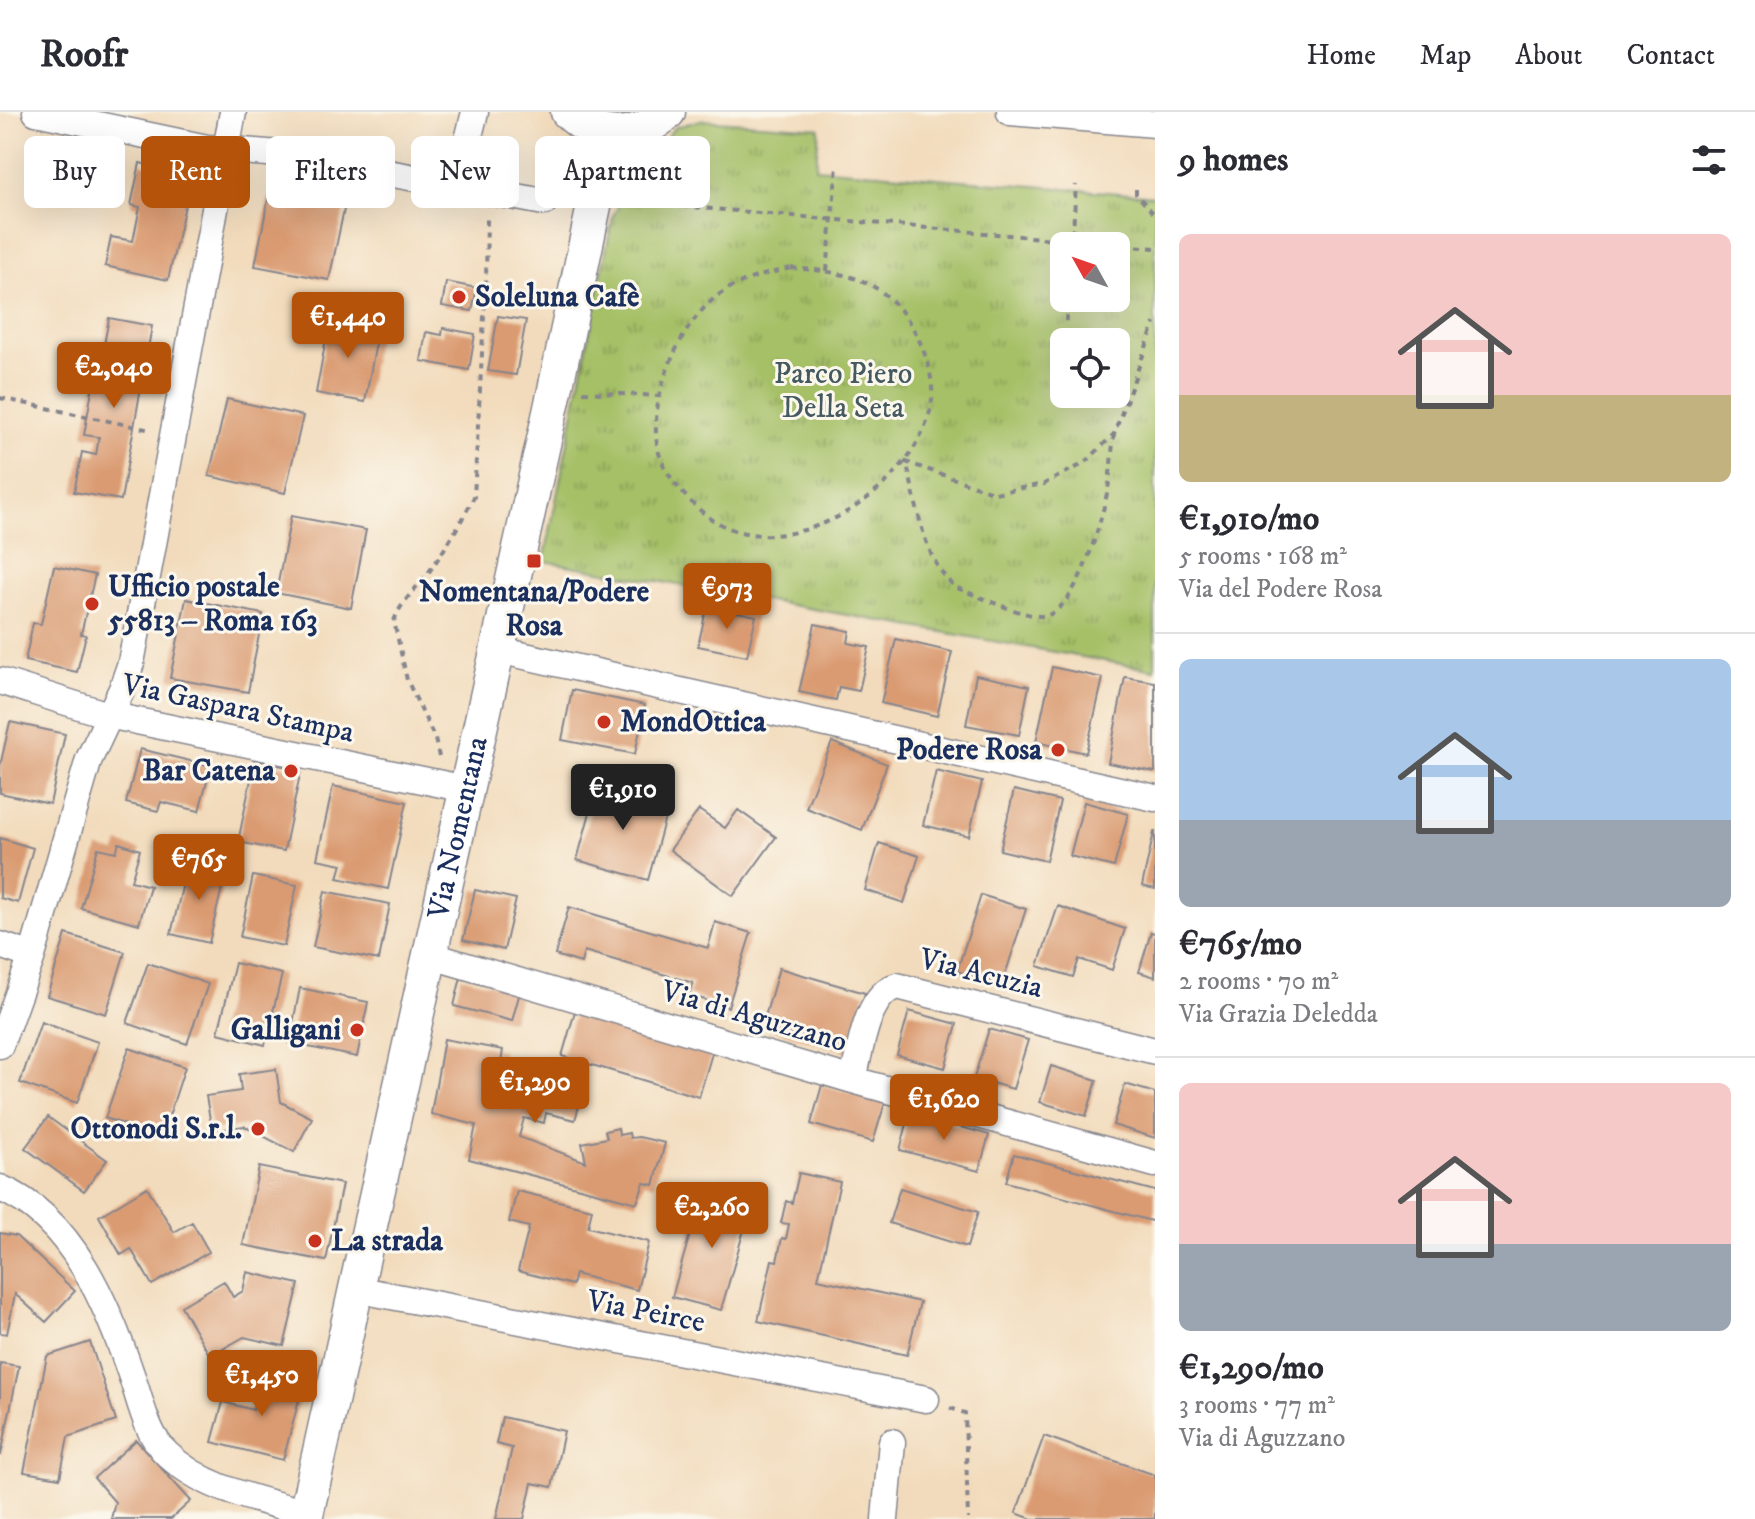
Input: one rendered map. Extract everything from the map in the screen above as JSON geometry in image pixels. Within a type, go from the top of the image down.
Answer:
[{"type":"main road","points":[[568,112],[591,129],[609,135],[640,131],[655,124],[668,112]]},
{"type":"main road","name":"Via Nomentana","points":[[305,1516],[429,955],[451,786],[498,650],[609,135]]},
{"type":"street","points":[[36,112],[150,136]]},
{"type":"street","points":[[228,136],[233,112]]},
{"type":"street","points":[[469,136],[475,112]]},
{"type":"street","points":[[1010,112],[1155,124]]},
{"type":"street","points":[[250,151],[291,155],[411,176]]},
{"type":"street","points":[[0,1045],[32,956],[89,759],[131,663],[214,208]]},
{"type":"street","points":[[498,650],[1155,798]]},
{"type":"street","name":"Via Gaspara Stampa","points":[[0,681],[108,715],[451,786]]},
{"type":"street","points":[[0,945],[32,956]]},
{"type":"street","name":"Via di Aguzzano","points":[[429,955],[853,1080],[1155,1164]]},
{"type":"street","name":"Via Acuzia","points":[[853,1080],[874,1004],[886,990],[897,986],[1155,1051]]},
{"type":"street","points":[[0,1188],[47,1221],[91,1278],[123,1350],[148,1426],[164,1452],[215,1486],[305,1516]]},
{"type":"street","name":"Via Peirce","points":[[355,1289],[926,1399]]},
{"type":"street","points":[[885,1519],[892,1442]]},
{"type":"path","points":[[827,271],[837,165]]},
{"type":"path","points":[[1073,232],[1076,185]]},
{"type":"path","points":[[1136,189],[1136,194],[1155,215]]},
{"type":"path","points":[[451,786],[439,750],[407,680],[394,621],[397,612],[461,524],[474,497],[486,281],[487,208]]},
{"type":"path","points":[[702,208],[1050,241]]},
{"type":"path","points":[[1130,246],[1155,248]]},
{"type":"path","points":[[791,268],[827,271],[875,286],[902,309],[920,342],[931,378],[931,408],[920,442],[879,491],[837,517],[806,530],[775,535],[725,526],[691,502],[666,470],[658,450],[657,425],[669,363],[684,334],[710,302],[748,278],[791,268]]},
{"type":"path","points":[[1066,321],[1067,312]]},
{"type":"path","points":[[906,462],[922,527],[946,580],[957,588],[1001,605],[1048,616],[1065,602],[1072,591],[1098,528],[1109,483],[1114,434],[1155,323]]},
{"type":"path","points":[[555,390],[661,396]]},
{"type":"path","points":[[0,398],[173,434]]},
{"type":"path","points":[[906,462],[995,493],[1044,484],[1085,463],[1114,434]]},
{"type":"path","points":[[926,1399],[965,1413],[968,1519]]},
{"type":"green space","name":"Parco Piero Della Seta","points":[[702,120],[819,128],[816,168],[1155,196],[1155,670],[544,561],[613,216],[617,208],[710,208],[710,136],[668,136],[675,127]]},
{"type":"building","points":[[140,163],[141,208],[184,208],[168,280],[105,266],[111,237],[133,241],[140,207],[131,205]]},
{"type":"building","points":[[266,208],[344,208],[329,280],[255,266]]},
{"type":"building","name":"Soleluna Cafè","points":[[446,282],[477,288],[472,311],[442,306]]},
{"type":"building","points":[[498,316],[526,320],[516,375],[488,371]]},
{"type":"building","points":[[330,317],[379,326],[365,402],[316,393]]},
{"type":"building","points":[[109,318],[152,326],[121,500],[74,492],[82,452],[96,455],[99,437],[84,435],[95,373],[111,376],[114,363],[101,361]]},
{"type":"building","points":[[443,328],[475,334],[469,370],[421,361],[426,332],[442,335]]},
{"type":"building","points":[[227,399],[303,416],[285,493],[209,476]]},
{"type":"building","points":[[291,516],[366,530],[351,608],[276,593]]},
{"type":"building","points":[[54,566],[95,575],[81,634],[86,635],[77,672],[25,661],[33,623],[41,624]]},
{"type":"building","points":[[186,599],[263,614],[248,692],[170,678]]},
{"type":"building","points":[[707,606],[756,616],[747,656],[698,646]]},
{"type":"building","points":[[815,624],[850,631],[848,643],[869,647],[859,691],[839,687],[836,700],[799,692]]},
{"type":"building","points":[[896,639],[952,652],[937,716],[881,703]]},
{"type":"building","points":[[1052,667],[1103,678],[1086,753],[1036,742]]},
{"type":"building","points":[[976,675],[1029,686],[1019,735],[966,725]]},
{"type":"building","points":[[1125,677],[1155,682],[1155,772],[1108,763]]},
{"type":"building","name":"MondOttica","points":[[572,690],[645,705],[635,754],[562,740]]},
{"type":"building","points":[[10,722],[65,734],[50,804],[0,793],[0,766]]},
{"type":"building","points":[[832,742],[887,764],[862,830],[806,808]]},
{"type":"building","points":[[140,749],[211,766],[199,811],[161,802],[158,811],[126,803]]},
{"type":"building","points":[[255,760],[301,770],[284,851],[238,842]]},
{"type":"building","points":[[936,771],[982,782],[969,836],[923,825]]},
{"type":"building","points":[[598,783],[669,803],[648,880],[577,860]]},
{"type":"building","points":[[333,786],[407,802],[388,889],[338,878],[342,864],[317,859]]},
{"type":"building","points":[[1014,790],[1060,801],[1046,861],[1000,850]]},
{"type":"building","points":[[1084,802],[1128,814],[1114,867],[1070,856]]},
{"type":"building","points":[[699,810],[725,828],[738,810],[776,837],[733,896],[670,850]]},
{"type":"building","points":[[1155,832],[1155,889],[1142,886]]},
{"type":"building","points":[[0,838],[33,848],[18,903],[0,898]]},
{"type":"building","points":[[119,843],[140,850],[131,881],[150,886],[139,924],[81,908],[98,848],[116,852]]},
{"type":"building","points":[[879,843],[919,856],[904,903],[865,890]]},
{"type":"building","points":[[188,862],[226,870],[209,943],[171,934]]},
{"type":"building","points":[[253,876],[297,885],[284,946],[240,937]]},
{"type":"building","points":[[475,890],[516,899],[504,950],[463,940]]},
{"type":"building","points":[[325,891],[390,904],[379,960],[313,947]]},
{"type":"building","points":[[981,895],[1026,909],[1002,985],[957,971]]},
{"type":"building","points":[[1058,906],[1125,929],[1112,970],[1079,959],[1073,977],[1038,966]]},
{"type":"building","points":[[569,907],[708,948],[715,922],[751,933],[728,1007],[689,995],[693,983],[584,951],[581,963],[555,955]]},
{"type":"building","points":[[1151,932],[1155,933],[1155,977],[1139,972]]},
{"type":"building","points":[[66,934],[125,952],[106,1014],[47,996]]},
{"type":"building","points":[[148,963],[208,984],[187,1044],[127,1023]]},
{"type":"building","points":[[235,963],[282,974],[265,1045],[218,1033]]},
{"type":"building","points":[[779,968],[865,993],[848,1052],[762,1027]]},
{"type":"building","points":[[461,977],[520,992],[512,1021],[454,1006]]},
{"type":"building","points":[[300,988],[368,1002],[357,1057],[289,1043]]},
{"type":"building","points":[[576,1008],[713,1050],[699,1097],[562,1056]]},
{"type":"building","points":[[909,1011],[957,1024],[945,1068],[897,1055]]},
{"type":"building","points":[[41,1022],[98,1042],[77,1103],[20,1083]]},
{"type":"building","points":[[989,1029],[1028,1040],[1013,1089],[974,1078]]},
{"type":"building","points":[[444,1039],[503,1050],[501,1063],[511,1067],[509,1073],[583,1092],[575,1120],[546,1113],[544,1123],[524,1118],[519,1137],[586,1162],[582,1143],[607,1138],[605,1131],[618,1128],[619,1135],[629,1133],[630,1138],[665,1143],[654,1185],[644,1183],[637,1203],[469,1159],[476,1125],[431,1114]]},
{"type":"building","points":[[129,1048],[185,1067],[162,1137],[105,1118]]},
{"type":"building","points":[[1051,1066],[1097,1080],[1086,1116],[1040,1102]]},
{"type":"building","points":[[276,1069],[281,1102],[312,1118],[294,1152],[244,1126],[212,1131],[206,1096],[241,1091],[239,1074]]},
{"type":"building","points":[[1125,1084],[1155,1093],[1155,1138],[1113,1125]]},
{"type":"building","points":[[822,1085],[885,1103],[873,1142],[811,1124]]},
{"type":"building","points":[[910,1113],[989,1135],[979,1171],[900,1150]]},
{"type":"building","points":[[48,1117],[107,1160],[84,1191],[25,1148]]},
{"type":"building","points":[[1014,1154],[1155,1191],[1155,1222],[1006,1182]]},
{"type":"building","points":[[259,1167],[342,1184],[326,1261],[243,1245]]},
{"type":"building","points":[[799,1173],[840,1182],[818,1279],[920,1302],[907,1355],[758,1321],[772,1260],[777,1261],[782,1238],[786,1239],[789,1224],[781,1223],[786,1201],[792,1203]]},
{"type":"building","points":[[147,1187],[174,1232],[192,1222],[209,1252],[152,1285],[131,1249],[121,1255],[99,1216]]},
{"type":"building","points":[[900,1188],[978,1212],[967,1247],[889,1223]]},
{"type":"building","points":[[703,1189],[752,1202],[721,1310],[672,1297]]},
{"type":"building","points":[[517,1191],[592,1209],[588,1227],[649,1242],[637,1290],[575,1274],[572,1285],[518,1271],[529,1227],[509,1222]]},
{"type":"building","points":[[0,1233],[16,1236],[75,1291],[46,1322],[15,1294],[7,1334],[0,1333]]},
{"type":"building","points":[[247,1272],[299,1284],[284,1346],[244,1337],[210,1356],[181,1306],[224,1281],[233,1297],[243,1291]]},
{"type":"building","points":[[90,1342],[116,1421],[68,1437],[60,1478],[24,1472],[47,1356]]},
{"type":"building","points":[[0,1363],[19,1366],[1,1455],[0,1455]]},
{"type":"building","points":[[263,1370],[304,1381],[283,1460],[212,1442],[223,1402],[253,1410]]},
{"type":"building","points":[[502,1417],[564,1431],[552,1487],[532,1483],[524,1519],[496,1519],[512,1448],[496,1444]]},
{"type":"building","points":[[1044,1436],[1155,1475],[1155,1519],[1032,1519],[1016,1513]]},
{"type":"building","points":[[136,1440],[191,1501],[171,1519],[111,1519],[115,1502],[94,1478]]},
{"type":"place","name":"Soleluna Cafè","points":[[459,297]]},
{"type":"place","name":"Nomentana/Podere Rosa","points":[[534,561]]},
{"type":"place","name":"Ufficio postale 55813 – Roma 163","points":[[92,604]]},
{"type":"place","name":"MondOttica","points":[[604,722]]},
{"type":"place","name":"Podere Rosa","points":[[1058,750]]},
{"type":"place","name":"Bar Catena","points":[[291,771]]},
{"type":"place","name":"Galligani","points":[[357,1030]]},
{"type":"place","name":"Ottonodi S.r.l.","points":[[258,1129]]},
{"type":"place","name":"La strada","points":[[315,1241]]}]
